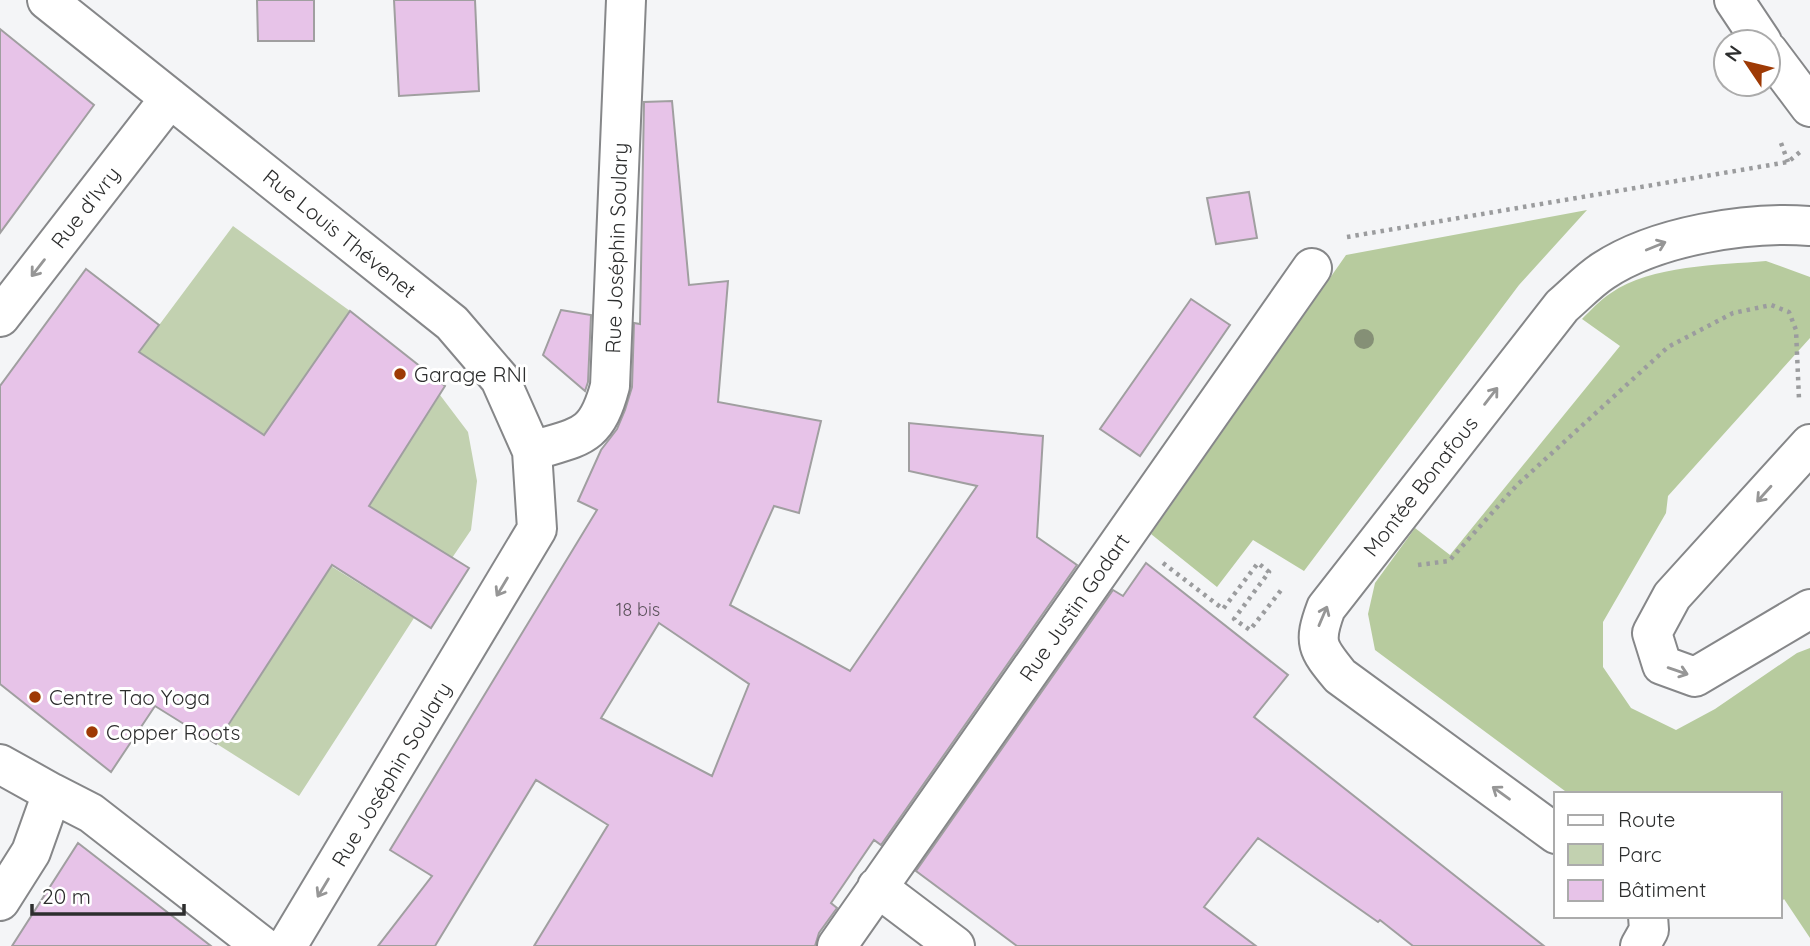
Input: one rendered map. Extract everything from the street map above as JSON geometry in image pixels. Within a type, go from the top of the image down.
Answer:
[{"type":"street","name":"Rue Louis Thévenet","points":[[47,0],[453,323],[499,379],[532,452],[537,529]]},
{"type":"street","name":"Rue Joséphin Soulary","points":[[532,452],[578,437],[593,427],[604,408],[610,386],[626,0]]},
{"type":"street","points":[[1734,0],[1753,28]]},
{"type":"street","points":[[1782,70],[1810,107]]},
{"type":"street","name":"Rue d'Ivry","points":[[0,317],[170,98]]},
{"type":"street","name":"Montée Bonafous","points":[[1554,833],[1340,676],[1322,654],[1317,630],[1326,608],[1562,306],[1603,271],[1661,243],[1739,228],[1810,226]]},
{"type":"street","name":"Rue Justin Godart","points":[[837,946],[1312,268]]},
{"type":"street","points":[[1806,448],[1672,596],[1651,633],[1662,665],[1695,677],[1810,609]]},
{"type":"street","name":"Rue Joséphin Soulary","points":[[287,946],[537,529]]},
{"type":"street","points":[[0,764],[91,813],[262,946]]},
{"type":"street","points":[[0,901],[32,852],[52,793]]},
{"type":"street","points":[[877,887],[955,946]]},
{"type":"street","points":[[1640,946],[1649,930],[1648,918]]},
{"type":"path","points":[[1345,238],[1788,162],[1807,147]]},
{"type":"path","points":[[1351,573],[1448,561],[1517,485],[1668,347],[1733,313],[1771,305],[1790,312],[1796,330],[1806,448]]},
{"type":"path","points":[[1160,561],[1223,609],[1258,563],[1269,572],[1234,619],[1250,630],[1284,587]]},
{"type":"green space","points":[[1587,210],[1519,285],[1304,571],[1253,540],[1217,587],[1151,534],[1346,255]]},
{"type":"green space","points":[[233,226],[350,311],[306,375],[403,453],[440,395],[468,432],[477,481],[471,530],[452,558],[369,506],[139,352]]},
{"type":"green space","points":[[1766,261],[1810,277],[1810,338],[1668,496],[1666,513],[1603,622],[1603,667],[1631,708],[1676,730],[1715,709],[1797,653],[1810,648],[1810,938],[1784,899],[1782,902],[1782,792],[1566,792],[1375,650],[1368,614],[1375,583],[1415,528],[1450,555],[1620,346],[1582,319],[1599,302],[1627,284],[1665,272],[1707,265]]},
{"type":"green space","points":[[331,566],[414,618],[299,796],[217,744]]},
{"type":"building","points":[[257,0],[314,0],[314,41],[258,41]]},
{"type":"building","points":[[394,0],[475,0],[479,91],[399,96]]},
{"type":"building","points":[[0,29],[94,105],[0,233]]},
{"type":"building","points":[[672,101],[689,285],[728,281],[718,402],[821,421],[799,513],[774,506],[730,605],[850,671],[977,486],[909,471],[909,423],[1043,436],[1037,537],[1077,565],[881,845],[874,840],[831,903],[837,908],[819,933],[815,946],[534,946],[608,825],[536,780],[435,946],[378,946],[432,876],[390,850],[597,510],[578,501],[601,450],[617,429],[625,410],[632,387],[634,323],[640,324],[644,102]],"holes":[[[659,623],[749,684],[712,776],[601,718]]]},
{"type":"building","points":[[1249,192],[1257,238],[1216,244],[1207,198]]},
{"type":"building","points":[[86,269],[159,325],[139,352],[264,435],[350,311],[445,386],[369,506],[469,568],[431,628],[332,565],[216,744],[155,706],[111,772],[0,684],[0,386]]},
{"type":"building","points":[[1191,299],[1230,325],[1140,456],[1100,429]]},
{"type":"building","points":[[561,310],[591,315],[588,382],[585,391],[543,355]]},
{"type":"building","points":[[1146,563],[1288,675],[1254,717],[1544,946],[1413,946],[1380,920],[1378,922],[1258,838],[1204,907],[1256,946],[1017,946],[916,871],[1113,590],[1123,596]]},
{"type":"building","points":[[78,843],[211,946],[12,946]]},
{"type":"place","name":"Garage RNI","points":[[400,374]]},
{"type":"place","name":"Centre Tao Yoga","points":[[35,697]]},
{"type":"place","name":"Copper Roots","points":[[92,732]]}]
